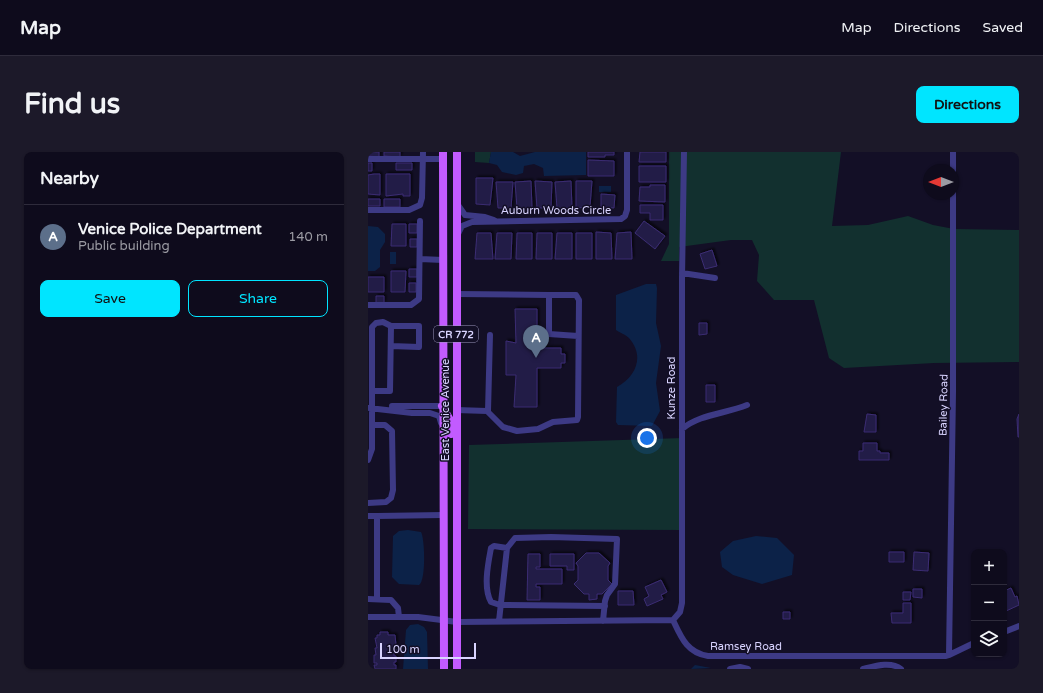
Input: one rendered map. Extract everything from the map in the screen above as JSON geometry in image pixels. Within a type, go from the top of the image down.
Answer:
[{"type":"main road","name":"East Venice Avenue","points":[[457,152],[457,669]]},
{"type":"main road","name":"East Venice Avenue","points":[[443,156],[442,406],[444,669]]},
{"type":"main road","points":[[442,406],[450,420],[451,494],[456,516]]},
{"type":"street","name":"Auburn Woods Circle","points":[[458,248],[458,233],[465,224],[494,220],[621,219],[625,216],[627,210],[627,152]]},
{"type":"street","name":"Kunze Road","points":[[673,620],[680,612],[682,603],[682,273],[684,152]]},
{"type":"street","name":"Bailey Road","points":[[948,655],[953,392],[953,152]]},
{"type":"street","points":[[368,210],[409,210],[420,205],[422,198],[423,155]]},
{"type":"street","points":[[368,159],[423,155],[443,156]]},
{"type":"street","name":"Auburn Woods Circle","points":[[456,199],[459,208],[465,215],[485,217],[494,220]]},
{"type":"street","points":[[368,305],[411,305],[417,303],[420,296],[420,221]]},
{"type":"street","points":[[420,259],[443,260]]},
{"type":"street","points":[[682,273],[715,278]]},
{"type":"street","points":[[457,294],[548,296],[576,295],[578,297],[577,420],[553,422],[538,430],[517,431],[503,427],[488,411],[490,334]]},
{"type":"street","points":[[548,296],[549,334],[578,336]]},
{"type":"street","points":[[368,460],[372,449],[372,424],[370,408],[372,391],[372,327],[376,323],[383,322],[391,326],[419,326],[419,347],[391,346]]},
{"type":"street","points":[[372,391],[390,391],[391,326]]},
{"type":"street","points":[[682,429],[700,418],[717,415],[747,405]]},
{"type":"street","points":[[370,408],[442,406]]},
{"type":"street","points":[[370,408],[436,414],[440,418],[443,431]]},
{"type":"street","points":[[456,410],[488,411]]},
{"type":"street","points":[[368,502],[386,502],[391,498],[393,490],[392,431],[385,425],[372,424]]},
{"type":"street","points":[[368,516],[443,515]]},
{"type":"street","points":[[377,516],[377,599]]},
{"type":"street","points":[[499,621],[507,548],[515,538],[551,537],[617,539],[616,584],[607,595],[603,620]]},
{"type":"street","points":[[507,548],[494,546],[491,548],[488,569],[488,597],[491,602],[500,605],[605,606]]},
{"type":"street","points":[[368,599],[388,599],[395,602],[398,608],[399,617]]},
{"type":"street","points":[[368,617],[418,616],[457,622],[673,620]]},
{"type":"street","name":"Ramsey Road","points":[[673,620],[687,646],[696,653],[708,656],[948,655]]},
{"type":"street","points":[[1007,631],[1019,626]]},
{"type":"street","points":[[948,655],[971,644]]},
{"type":"street","points":[[863,669],[887,664],[897,666],[900,669]]},
{"type":"street","points":[[730,669],[740,667],[748,669]]},
{"type":"green space","points":[[475,152],[491,152],[489,163],[475,162]]},
{"type":"green space","points":[[669,152],[841,152],[832,226],[868,225],[908,216],[933,225],[954,229],[1019,230],[1019,362],[934,363],[844,368],[829,358],[814,300],[774,300],[757,281],[759,255],[752,240],[731,240],[679,247],[679,261],[661,261],[669,244]]},
{"type":"green space","points":[[683,438],[684,530],[468,529],[469,445]]},
{"type":"water","points":[[491,152],[513,152],[520,156],[535,152],[586,152],[586,175],[544,176],[543,168],[534,164],[524,166],[523,173],[516,175],[502,172],[497,165],[489,163]]},
{"type":"water","points":[[599,186],[611,186],[611,192],[599,192]]},
{"type":"water","points":[[368,226],[378,227],[385,234],[385,242],[380,250],[380,267],[375,271],[368,271]]},
{"type":"water","points":[[390,252],[396,252],[396,264],[390,264]]},
{"type":"water","points":[[646,284],[656,284],[657,288],[656,323],[661,346],[656,383],[660,411],[652,426],[618,425],[616,422],[617,387],[624,383],[633,372],[636,366],[637,352],[629,338],[616,330],[616,295]]},
{"type":"water","points":[[408,530],[421,532],[422,536],[424,568],[423,576],[419,585],[399,584],[392,577],[393,536],[399,531]]},
{"type":"water","points":[[756,536],[777,538],[794,555],[792,575],[762,584],[733,575],[722,567],[720,552],[733,541]]},
{"type":"water","points":[[418,624],[424,627],[427,632],[428,669],[403,669],[406,630],[410,625]]},
{"type":"water","points":[[695,665],[711,668],[691,669]]},
{"type":"building","points":[[368,152],[379,152],[379,157],[368,156]]},
{"type":"building","points":[[384,152],[400,152],[400,157],[384,156]]},
{"type":"building","points":[[588,152],[614,152],[614,155],[605,155],[605,157],[588,157]]},
{"type":"building","points":[[640,152],[666,152],[666,162],[639,162]]},
{"type":"building","points":[[588,160],[614,161],[614,176],[588,176]]},
{"type":"building","points":[[368,163],[372,163],[372,171],[368,171]]},
{"type":"building","points":[[396,163],[412,163],[412,170],[396,170]]},
{"type":"building","points":[[639,166],[666,166],[666,182],[639,182]]},
{"type":"building","points":[[380,174],[380,195],[368,194],[368,175]]},
{"type":"building","points":[[386,174],[410,174],[410,196],[403,196],[403,194],[386,196]]},
{"type":"building","points":[[476,178],[493,178],[490,205],[476,204]]},
{"type":"building","points":[[531,181],[532,208],[517,208],[515,182]]},
{"type":"building","points":[[535,181],[552,182],[551,208],[537,208]]},
{"type":"building","points":[[571,181],[572,208],[557,208],[555,182]]},
{"type":"building","points":[[576,181],[592,181],[590,207],[576,208]]},
{"type":"building","points":[[496,182],[513,182],[511,208],[498,208]]},
{"type":"building","points":[[650,185],[665,185],[665,202],[639,201],[640,187],[650,187]]},
{"type":"building","points":[[601,194],[615,195],[614,208],[601,207]]},
{"type":"building","points":[[368,199],[380,199],[380,206],[368,206]]},
{"type":"building","points":[[384,199],[400,199],[400,207],[384,207]]},
{"type":"building","points":[[640,205],[663,205],[663,220],[650,220],[650,213],[640,213]]},
{"type":"building","points":[[644,221],[665,236],[655,249],[635,233]]},
{"type":"building","points":[[392,224],[406,224],[406,246],[391,246]]},
{"type":"building","points":[[409,224],[417,224],[417,233],[409,233]]},
{"type":"building","points":[[596,232],[611,233],[612,259],[596,259]]},
{"type":"building","points":[[631,232],[632,259],[615,259],[617,233]]},
{"type":"building","points":[[477,233],[491,233],[493,259],[475,259]]},
{"type":"building","points":[[497,233],[512,233],[511,259],[495,259]]},
{"type":"building","points":[[517,233],[532,233],[532,259],[516,259]]},
{"type":"building","points":[[537,233],[552,233],[552,259],[536,259]]},
{"type":"building","points":[[557,233],[572,233],[572,259],[555,259]]},
{"type":"building","points":[[576,233],[592,233],[592,259],[576,259]]},
{"type":"building","points":[[410,239],[417,239],[417,247],[410,247]]},
{"type":"building","points":[[712,250],[717,266],[705,269],[700,254]]},
{"type":"building","points":[[409,269],[417,269],[417,277],[409,277]]},
{"type":"building","points":[[391,271],[406,271],[405,292],[391,292]]},
{"type":"building","points":[[368,277],[384,277],[384,292],[368,292]]},
{"type":"building","points":[[409,283],[416,283],[416,292],[409,292]]},
{"type":"building","points":[[376,296],[384,296],[384,303],[376,303]]},
{"type":"building","points":[[515,309],[537,309],[537,348],[561,348],[561,354],[565,354],[565,363],[561,363],[561,368],[537,368],[537,407],[514,407],[516,375],[506,375],[506,341],[516,343]]},
{"type":"building","points":[[699,323],[707,323],[707,334],[699,335]]},
{"type":"building","points":[[706,385],[715,385],[715,402],[706,402]]},
{"type":"building","points":[[867,414],[876,415],[876,432],[864,432]]},
{"type":"building","points":[[1019,414],[1019,437],[1018,437],[1017,419]]},
{"type":"building","points":[[863,443],[877,443],[877,451],[880,451],[880,453],[889,453],[889,460],[859,460],[859,451],[863,451]]},
{"type":"building","points":[[889,552],[904,552],[904,562],[889,562]]},
{"type":"building","points":[[914,552],[929,553],[928,571],[913,570]]},
{"type":"building","points":[[586,553],[599,553],[610,563],[608,566],[608,580],[612,584],[602,594],[597,594],[597,599],[589,600],[589,594],[584,594],[574,584],[578,580],[578,566],[576,563]]},
{"type":"building","points":[[528,554],[540,554],[540,567],[536,567],[536,569],[562,569],[562,584],[536,584],[536,587],[540,587],[540,600],[527,600]]},
{"type":"building","points":[[550,554],[574,554],[574,570],[567,570],[567,566],[550,566]]},
{"type":"building","points":[[661,580],[667,592],[661,595],[663,599],[647,606],[644,599],[649,596],[645,587]]},
{"type":"building","points":[[1011,588],[1015,597],[1017,596],[1019,605],[1007,611],[1007,590]]},
{"type":"building","points":[[913,589],[922,589],[922,598],[913,597]]},
{"type":"building","points":[[618,591],[633,591],[634,605],[618,605]]},
{"type":"building","points":[[903,592],[911,592],[910,600],[903,600]]},
{"type":"building","points":[[903,603],[911,603],[911,623],[892,623],[891,613],[903,613]]},
{"type":"building","points":[[783,612],[790,612],[790,619],[783,619]]},
{"type":"building","points":[[380,632],[388,632],[388,635],[395,635],[396,645],[394,645],[394,649],[396,649],[396,652],[394,652],[394,656],[396,656],[396,662],[394,662],[394,665],[396,665],[396,669],[375,669],[374,665],[377,665],[377,663],[374,663],[374,655],[376,655],[375,648],[377,648],[375,638],[377,638],[377,635],[380,635]]},
{"type":"place","name":"Venice Police Department","points":[[536,358]]}]
